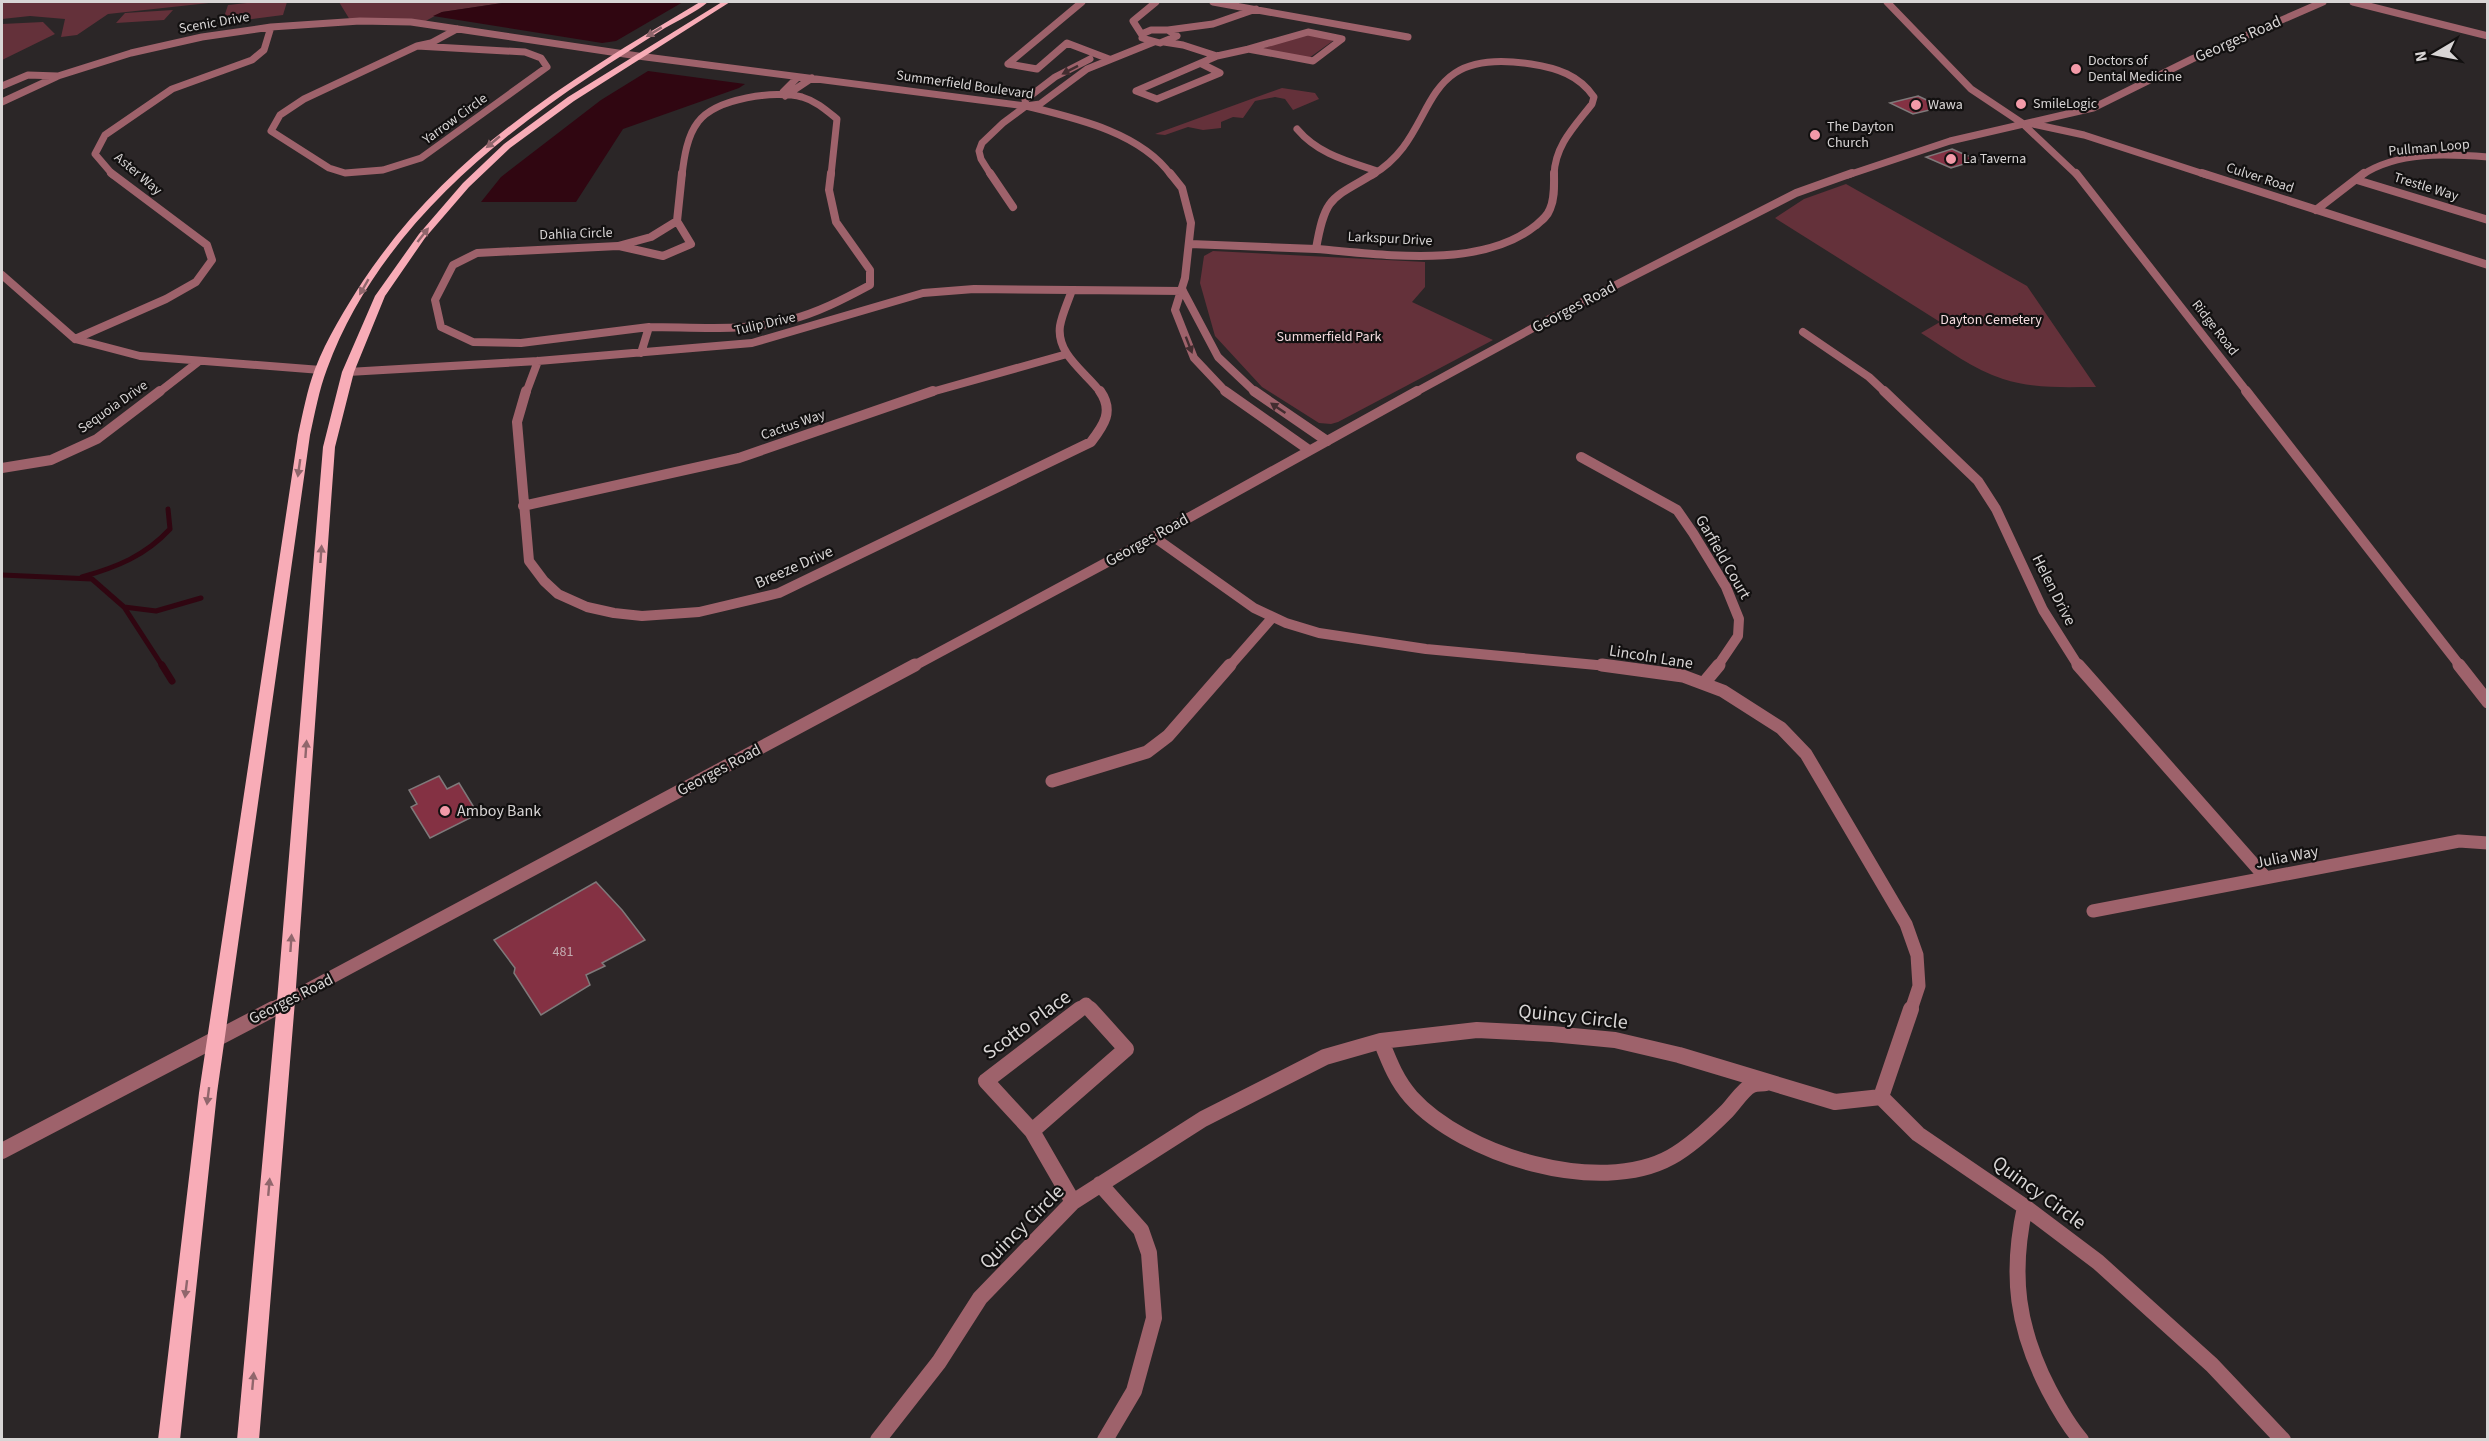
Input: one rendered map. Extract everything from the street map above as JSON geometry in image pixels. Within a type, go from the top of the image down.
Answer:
[{"type":"main road","points":[[169,1440],[217,1038],[304,435],[321,370],[338,332],[374,270],[426,203],[492,142],[536,107],[618,53],[704,2]]},
{"type":"main road","points":[[248,1440],[286,1001],[329,447],[348,372],[380,296],[422,236],[466,185],[507,146],[571,99],[726,2]]},
{"type":"street","points":[[1067,43],[1037,69],[1008,64],[1082,2]]},
{"type":"street","points":[[1154,42],[1141,37],[1133,21],[1156,2]]},
{"type":"street","points":[[1213,2],[1408,37]]},
{"type":"street","name":"Ridge Road","points":[[1887,2],[1971,89],[2022,123],[2079,176],[2487,702]]},
{"type":"street","name":"Georges Road","points":[[2,1151],[1154,537],[1555,316],[1796,193],[1898,157],[2022,123],[2093,108],[2192,59],[2323,2]]},
{"type":"street","points":[[2353,2],[2487,36]]},
{"type":"street","points":[[1137,27],[1154,30],[1189,30],[1239,18],[1256,9]]},
{"type":"street","name":"Scenic Drive","points":[[2,102],[58,76],[131,53],[202,37],[271,27],[360,21],[411,22],[618,53]]},
{"type":"street","points":[[1320,34],[1332,33],[1345,26]]},
{"type":"street","name":"Aster Way","points":[[75,339],[196,282],[212,260],[207,245],[114,176],[95,154],[105,135],[172,89],[252,60],[264,50],[271,27]]},
{"type":"street","name":"Yarrow Circle","points":[[417,46],[416,43],[445,27]]},
{"type":"street","name":"Yarrow Circle","points":[[417,46],[525,52],[541,58],[547,66],[421,158],[383,170],[345,173],[329,168],[271,130],[280,115],[304,99],[417,46],[431,43],[457,29]]},
{"type":"street","points":[[1141,37],[1154,30]]},
{"type":"street","points":[[1168,30],[1183,45]]},
{"type":"street","points":[[1164,42],[1189,30]]},
{"type":"street","points":[[1202,64],[1220,73],[1157,99],[1136,91],[1217,56],[1308,32],[1342,39],[1313,61],[1249,48]]},
{"type":"street","points":[[1044,34],[1052,37]]},
{"type":"street","points":[[1060,40],[1098,55],[1109,55],[1154,42],[1164,42],[1183,45],[1217,56]]},
{"type":"street","name":"Summerfield Boulevard","points":[[618,53],[1026,106],[1088,122],[1112,132],[1157,158],[1173,175],[1185,195],[1191,213],[1190,244],[1183,291],[1175,310],[1194,358],[1227,393],[1309,450]]},
{"type":"street","points":[[1026,106],[1025,100],[1055,77],[1098,55]]},
{"type":"street","points":[[1013,207],[981,159],[979,151],[990,134],[1026,106],[1040,104],[1109,55]]},
{"type":"street","name":"Larkspur Drive","points":[[1190,244],[1416,256],[1442,255],[1488,248],[1526,233],[1546,217],[1551,209],[1558,152],[1592,104],[1594,97],[1586,83],[1578,78],[1537,65],[1493,63],[1464,69],[1449,76],[1440,85],[1394,160],[1341,191],[1329,204],[1322,215],[1316,249]]},
{"type":"street","points":[[2,86],[28,75],[58,76]]},
{"type":"street","points":[[798,77],[785,88],[783,92],[785,96],[812,78]]},
{"type":"street","name":"Dahlia Circle","points":[[759,96],[800,96],[820,104],[837,119],[829,190],[836,222],[870,270],[870,285],[841,300],[777,323],[733,327],[649,327],[521,343],[473,342],[441,327],[435,300],[453,265],[477,253],[618,246],[651,237],[676,221],[688,142],[699,120],[728,102],[759,96]]},
{"type":"street","points":[[2063,115],[2065,124],[2084,135]]},
{"type":"street","name":"Culver Road","points":[[2022,123],[2053,127],[2084,135],[2487,266]]},
{"type":"street","points":[[1297,129],[1303,138],[1323,152],[1377,171]]},
{"type":"street","name":"Pullman Loop","points":[[2316,210],[2375,166],[2396,160],[2487,157]]},
{"type":"street","name":"Trestle Way","points":[[2357,180],[2487,220]]},
{"type":"street","points":[[618,246],[663,256],[691,244],[687,234],[676,221]]},
{"type":"street","points":[[2,275],[75,339],[140,356],[321,370]]},
{"type":"street","name":"Tulip Drive","points":[[348,372],[538,361],[752,343],[923,293],[974,289],[1183,291]]},
{"type":"street","points":[[1067,354],[1060,336],[1072,290]]},
{"type":"street","points":[[1183,291],[1218,357],[1252,390],[1327,441]]},
{"type":"street","points":[[641,353],[649,327]]},
{"type":"street","name":"Helen Drive","points":[[1803,332],[1869,377],[1978,481],[1996,509],[2043,610],[2084,674],[2266,878]]},
{"type":"street","name":"Breeze Drive","points":[[538,361],[518,412],[529,561],[541,579],[563,597],[606,611],[640,615],[688,613],[752,601],[778,593],[1091,442],[1108,421],[1107,403],[1093,382],[1067,354]]},
{"type":"street","name":"Cactus Way","points":[[524,506],[739,458],[954,384],[1067,354]]},
{"type":"street","name":"Sequoia Drive","points":[[2,468],[51,460],[97,439],[198,362]]},
{"type":"street","name":"Garfield Court","points":[[1581,457],[1677,510],[1688,523],[1736,606],[1741,625],[1736,640],[1704,683]]},
{"type":"street","name":"Lincoln Lane","points":[[1154,537],[1254,608],[1272,618],[1319,633],[1426,649],[1622,667],[1683,676],[1723,691],[1781,728],[1806,754],[1906,924],[1917,955],[1919,986],[1881,1097]]},
{"type":"street","points":[[1052,781],[1147,752],[1168,736],[1272,618]]},
{"type":"street","name":"Julia Way","points":[[2093,911],[2459,841],[2487,843]]},
{"type":"street","name":"Scotto Place","points":[[1032,1131],[1126,1049],[1086,1004],[986,1081],[1032,1131],[1073,1202]]},
{"type":"street","name":"Quincy Circle","points":[[878,1440],[939,1362],[980,1298],[1073,1202],[1203,1119],[1325,1057],[1382,1041],[1477,1030],[1614,1040],[1678,1054],[1834,1102],[1881,1097],[1918,1134],[2025,1207],[2097,1262],[2212,1365],[2283,1440]]},
{"type":"street","points":[[1382,1041],[1397,1079],[1412,1098],[1451,1131],[1481,1146],[1536,1164],[1588,1173],[1617,1174],[1642,1169],[1671,1157],[1710,1128],[1752,1085],[1770,1082]]},
{"type":"street","points":[[1100,1184],[1141,1230],[1149,1253],[1154,1318],[1134,1391],[1104,1440]]},
{"type":"street","points":[[2025,1207],[2015,1262],[2018,1303],[2024,1335],[2045,1383],[2069,1427],[2081,1440]]},
{"type":"green space","points":[[2,2],[218,2],[108,14],[77,35],[61,37],[65,19],[30,16],[2,19]]},
{"type":"green space","points":[[287,2],[283,15],[222,23],[228,5]]},
{"type":"green space","points":[[339,2],[509,2],[442,12],[422,23],[350,20]]},
{"type":"green space","points":[[173,10],[164,20],[116,23],[125,13]]},
{"type":"green space","points":[[43,22],[55,34],[2,60],[2,24]]},
{"type":"green space","points":[[1307,34],[1334,40],[1309,58],[1260,49]]},
{"type":"green space","points":[[1282,88],[1315,93],[1319,99],[1293,110],[1285,99],[1275,97],[1255,101],[1243,118],[1233,117],[1221,122],[1221,128],[1203,130],[1188,127],[1165,135],[1155,134]]},
{"type":"green space","name":"Dayton Cemetery","points":[[1846,184],[2027,286],[2096,387],[2049,387],[2014,382],[1992,375],[1961,359],[1921,333],[1940,322],[1775,218],[1804,199]]},
{"type":"green space","name":"Summerfield Park","points":[[1213,251],[1425,262],[1425,287],[1412,302],[1493,340],[1338,422],[1319,423],[1262,387],[1215,336],[1200,283],[1204,256]]},
{"type":"shaded area","points":[[509,2],[683,2],[616,41],[602,43],[433,16],[442,12]]},
{"type":"shaded area","points":[[648,71],[745,84],[623,129],[576,202],[481,202],[501,177],[601,100]]},
{"type":"building","name":"Wawa","points":[[1918,96],[1942,107],[1913,114],[1890,103]]},
{"type":"building","name":"La Taverna","points":[[1952,149],[1977,160],[1951,168],[1926,157]]},
{"type":"building","name":"Amboy Bank","points":[[439,776],[447,789],[459,783],[478,814],[430,838],[411,807],[417,804],[409,790]]},
{"type":"building","points":[[596,882],[645,940],[602,963],[605,966],[586,975],[590,985],[541,1015],[514,973],[515,968],[494,940]]},
{"type":"waterway","points":[[82,577],[119,565],[151,546],[170,529],[168,509]]},
{"type":"waterway","points":[[2,575],[92,579],[124,607]]},
{"type":"waterway","points":[[124,607],[156,611],[201,598]]},
{"type":"waterway","points":[[124,607],[163,667]]},
{"type":"waterway","points":[[162,665],[172,681]]},
{"type":"place","name":"Doctors of Dental Medicine","points":[[2076,69]]},
{"type":"place","name":"SmileLogic","points":[[2021,104]]},
{"type":"place","name":"Wawa","points":[[1916,105]]},
{"type":"place","name":"The Dayton Church","points":[[1815,135]]},
{"type":"place","name":"La Taverna","points":[[1951,159]]},
{"type":"place","name":"Amboy Bank","points":[[445,811]]}]
